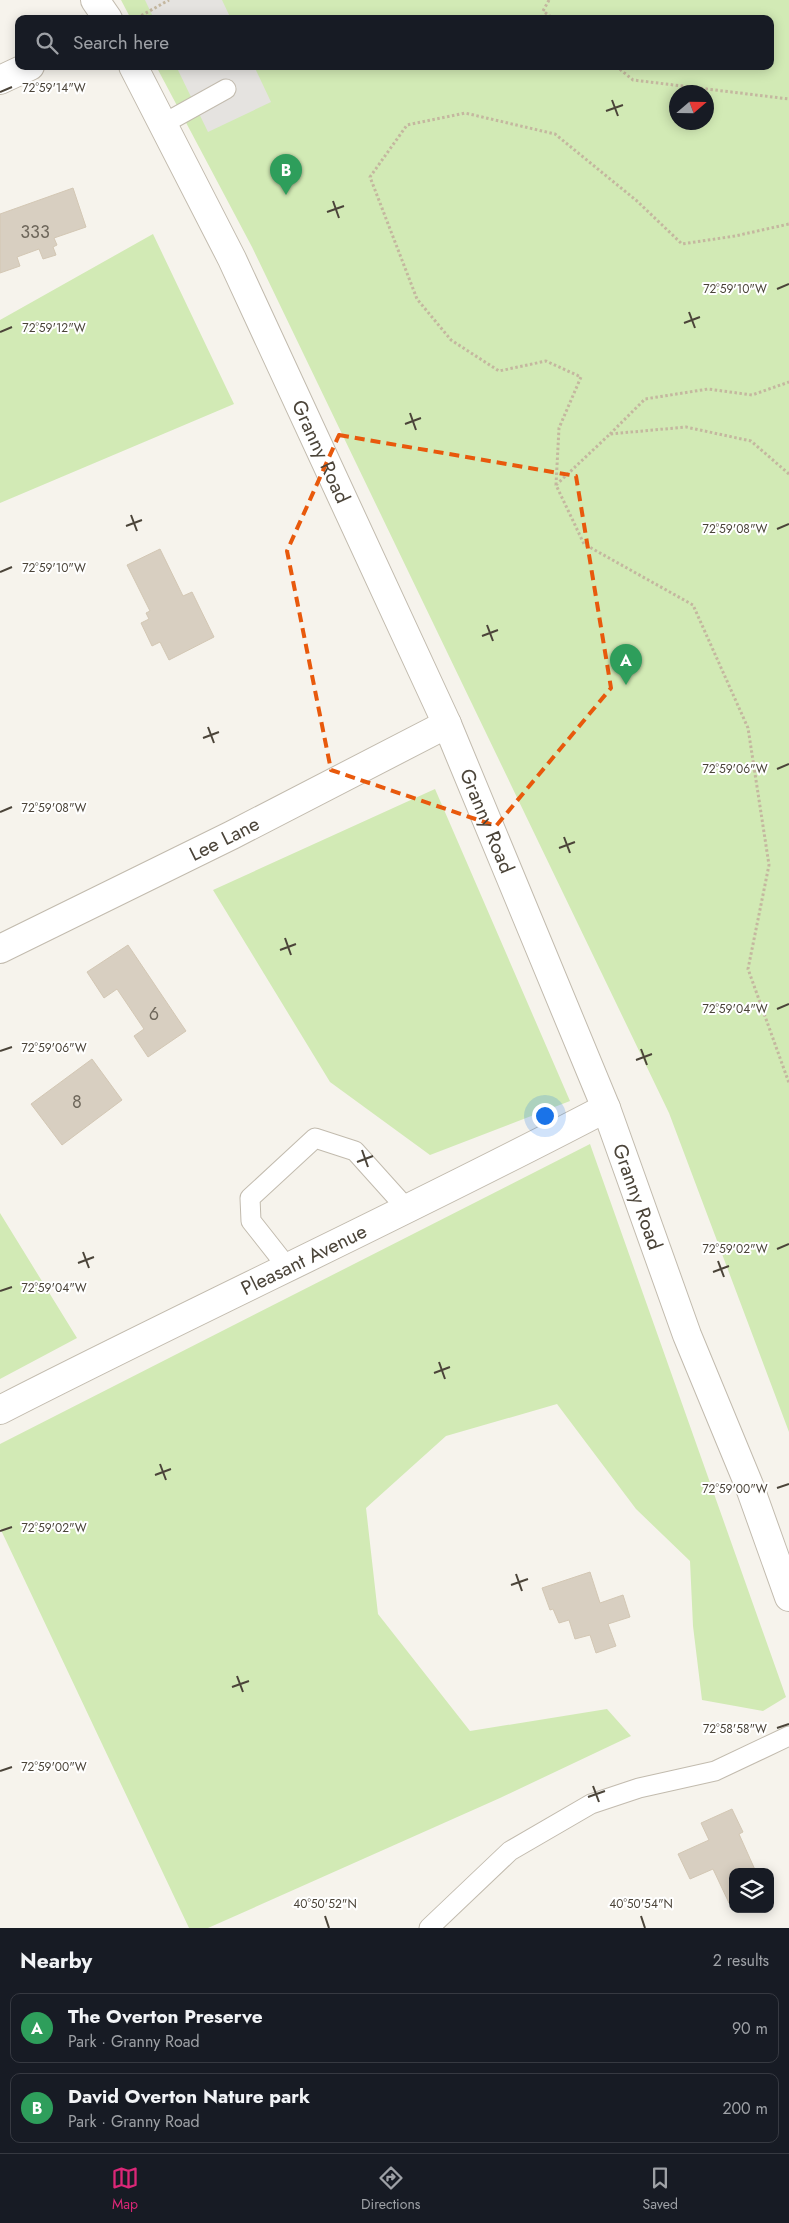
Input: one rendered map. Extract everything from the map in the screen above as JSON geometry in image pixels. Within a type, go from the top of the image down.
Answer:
[{"type":"street","points":[[95,0],[105,15]]},
{"type":"street","points":[[0,80],[21,70]]},
{"type":"street","name":"Granny Road","points":[[136,70],[232,260],[447,724],[606,1108],[687,1335],[749,1485],[789,1597]]},
{"type":"street","name":"Lee Lane","points":[[0,949],[232,835],[447,724]]},
{"type":"street","name":"Pleasant Avenue","points":[[0,1410],[131,1343],[408,1210],[606,1108]]},
{"type":"lane","points":[[163,124],[226,89]]},
{"type":"lane","points":[[288,1268],[251,1221],[250,1198],[316,1138],[355,1151],[408,1210]]},
{"type":"lane","points":[[428,1928],[510,1852],[591,1804],[639,1788],[715,1771],[789,1736]]},
{"type":"path","points":[[141,15],[169,0]]},
{"type":"path","points":[[548,15],[543,11],[549,0]]},
{"type":"path","points":[[621,70],[633,80],[789,99]]},
{"type":"path","points":[[789,224],[735,236],[682,244],[637,201],[555,134],[465,113],[407,126],[370,177],[416,299],[451,340],[499,372],[546,361],[581,377],[559,428],[556,485],[584,544],[693,605],[748,728],[770,865],[748,969],[789,1083]]},
{"type":"path","points":[[556,485],[645,399],[708,389],[752,396],[789,382]]},
{"type":"path","points":[[610,434],[686,427],[751,441],[789,474]]},
{"type":"highlighted area","points":[[339,435],[576,476],[611,688],[496,826],[331,770],[287,551]]},
{"type":"green space","points":[[121,0],[789,0],[789,1432],[669,1113],[252,247],[158,70],[774,70],[774,15],[129,15]]},
{"type":"green space","points":[[153,234],[234,404],[0,503],[0,320]]},
{"type":"green space","points":[[435,789],[570,1101],[430,1155],[330,1082],[213,890]]},
{"type":"green space","points":[[590,1144],[786,1697],[763,1711],[702,1700],[693,1626],[690,1561],[636,1509],[557,1404],[446,1436],[366,1508],[378,1614],[470,1731],[607,1709],[631,1736],[500,1798],[208,1928],[189,1928],[0,1528],[0,1444]]},
{"type":"green space","points":[[0,1213],[77,1338],[0,1379]]},
{"type":"shaded area","points":[[145,0],[222,0],[229,15],[152,15]]},
{"type":"shaded area","points":[[178,70],[256,70],[271,102],[208,132]]},
{"type":"building","points":[[73,188],[86,227],[54,238],[57,245],[53,247],[56,255],[43,259],[39,249],[17,257],[20,266],[0,273],[0,214]]},
{"type":"building","points":[[160,549],[183,596],[192,592],[214,637],[169,660],[160,642],[152,646],[141,623],[149,619],[146,613],[150,611],[127,565]]},
{"type":"building","points":[[128,945],[186,1031],[148,1057],[134,1036],[144,1029],[117,989],[104,998],[87,972]]},
{"type":"building","points":[[92,1059],[122,1100],[62,1145],[31,1104]]},
{"type":"building","points":[[590,1572],[600,1603],[623,1595],[630,1617],[608,1624],[616,1646],[596,1653],[590,1635],[575,1639],[569,1620],[559,1623],[553,1609],[550,1610],[542,1588]]},
{"type":"building","points":[[732,1809],[743,1832],[739,1834],[754,1868],[729,1868],[729,1903],[713,1869],[690,1879],[678,1854],[709,1840],[701,1823]]},
{"type":"place","name":"David Overton Nature park","points":[[286,195]]},
{"type":"place","name":"The Overton Preserve","points":[[626,685]]}]
